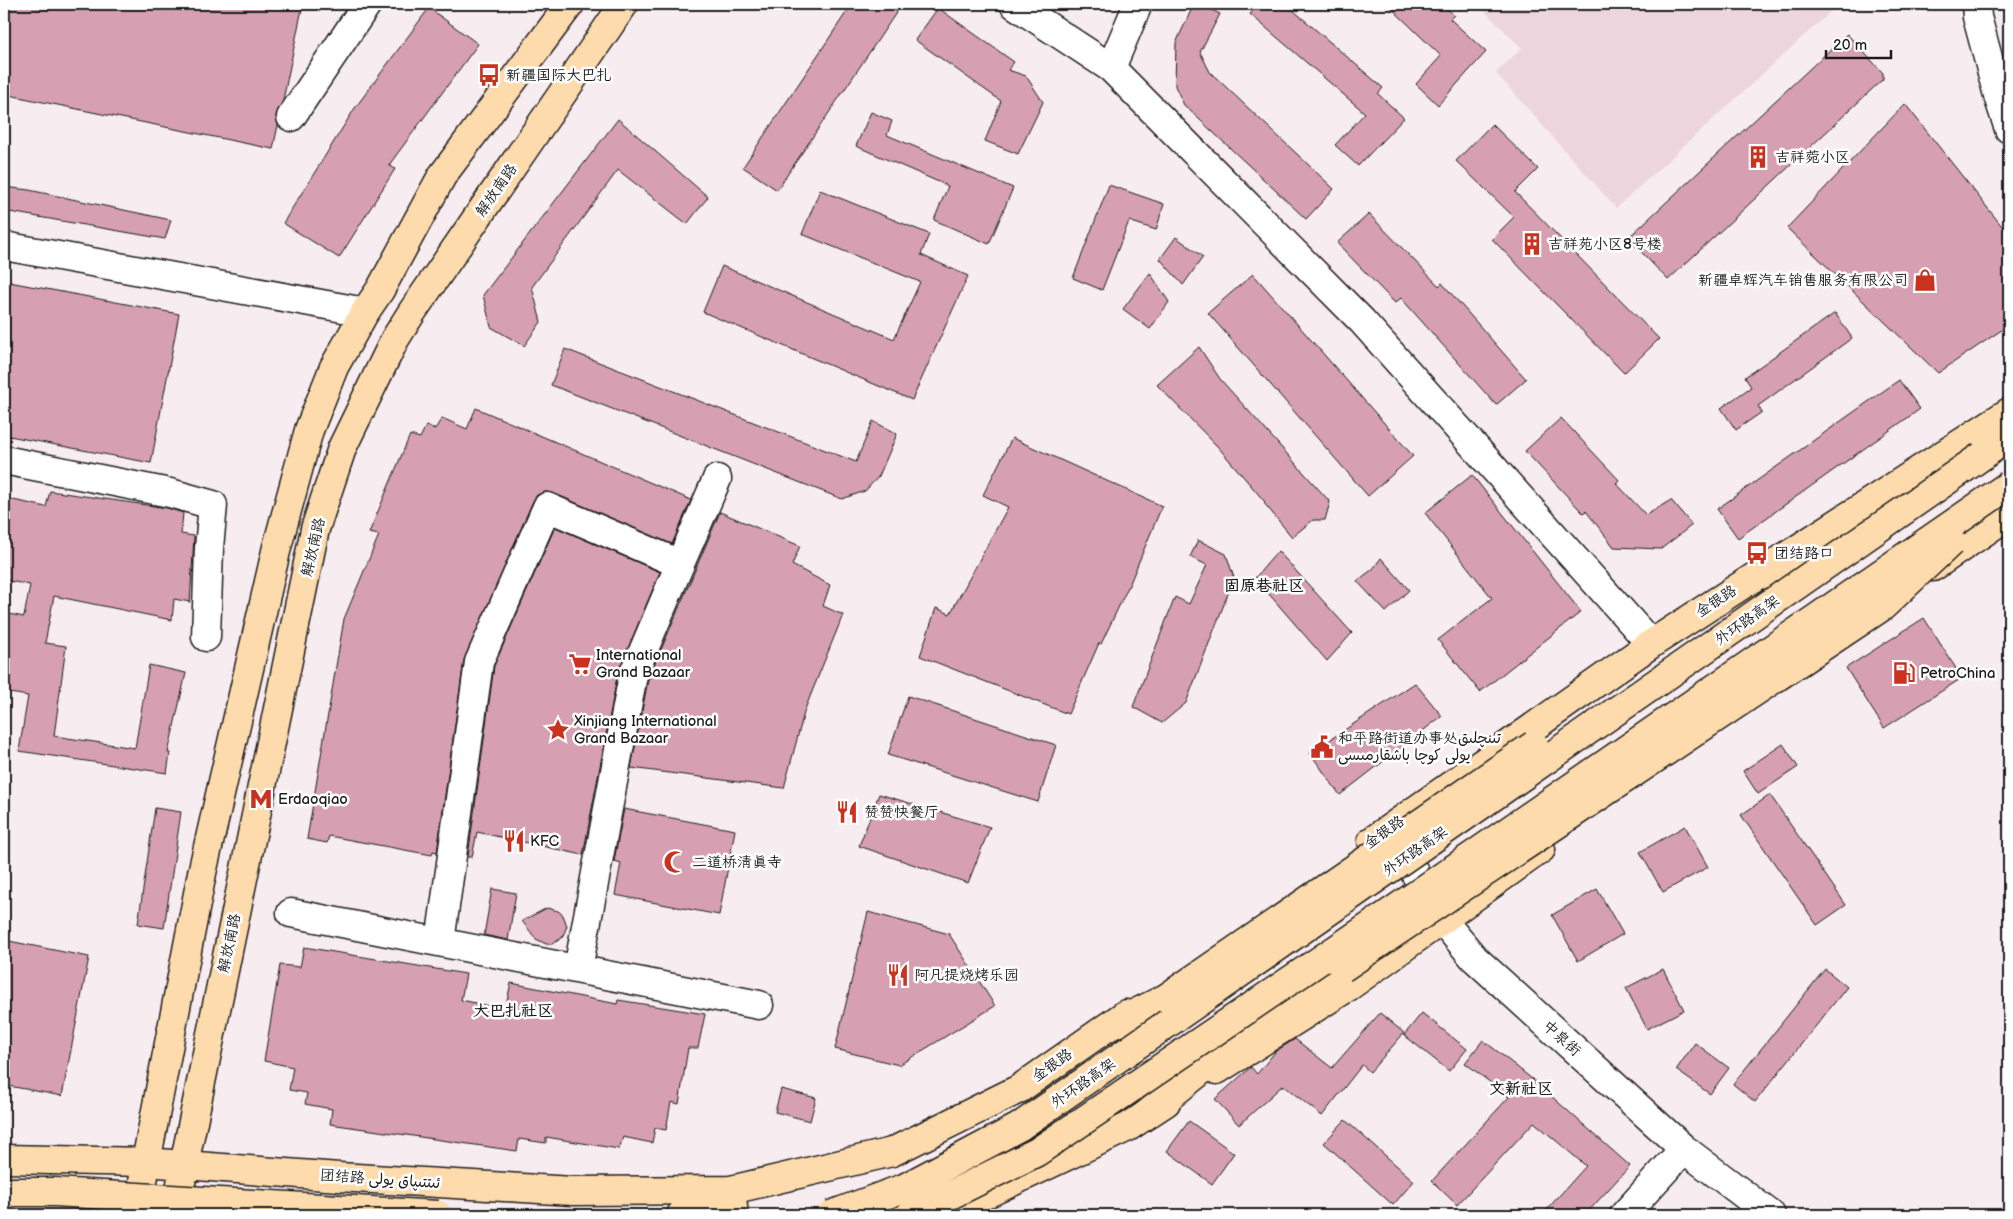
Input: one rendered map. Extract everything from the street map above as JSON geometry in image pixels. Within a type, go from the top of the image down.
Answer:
[{"type":"main road","points":[[138,1215],[146,1162],[202,873],[276,547],[309,430],[334,367],[380,290],[442,176],[570,4]]},
{"type":"main road","name":"解放南路","points":[[176,1215],[184,1165],[315,529],[342,448],[383,363],[412,312],[624,4]]},
{"type":"main road","name":"金银路","points":[[732,1203],[892,1152],[1019,1089],[1651,644],[2009,412]]},
{"type":"main road","name":"外环路高架","points":[[831,1215],[904,1188],[1019,1127],[2009,436]]},
{"type":"main road","points":[[1146,1115],[1270,1015],[1883,606],[2009,486]]},
{"type":"main road","name":"外环路高架","points":[[910,1215],[1037,1152],[1411,898],[2009,486]]},
{"type":"main road","points":[[942,1215],[1128,1126],[1348,987],[1880,604],[2009,516]]},
{"type":"main road","points":[[1106,1028],[1166,998],[1774,579],[1871,533]]},
{"type":"main road","name":"团结路 ئىتتىپاق يولى","points":[[4,1159],[146,1162],[732,1203]]},
{"type":"main road","points":[[4,1192],[65,1192],[438,1215]]},
{"type":"main road","points":[[681,1215],[732,1203]]},
{"type":"street","points":[[291,117],[367,4]]},
{"type":"street","points":[[1014,4],[1112,68],[1362,321],[1651,644]]},
{"type":"street","points":[[1112,68],[1138,4]]},
{"type":"street","points":[[1976,4],[1998,99],[2009,129]]},
{"type":"street","points":[[4,246],[366,312]]},
{"type":"street","points":[[4,460],[170,493],[213,505],[209,548],[206,637]]},
{"type":"street","points":[[578,969],[634,675],[717,479]]},
{"type":"street","points":[[440,942],[479,662],[547,508],[680,564]]},
{"type":"street","name":"中泉街","points":[[1389,828],[1443,920],[1474,958],[1684,1149],[1771,1215]]},
{"type":"street","points":[[291,913],[759,1005]]},
{"type":"street","points":[[1624,1215],[1684,1149]]},
{"type":"shaded area","points":[[1477,4],[1839,4],[1616,208],[1496,73],[1522,48]]},
{"type":"building","points":[[4,4],[303,4],[283,100],[276,115],[278,125],[273,149],[4,94]]},
{"type":"building","points":[[852,4],[902,4],[777,190],[743,167]]},
{"type":"building","points":[[1194,4],[1200,4],[1220,14],[1200,52],[1210,72],[1334,189],[1306,219],[1184,105],[1175,86],[1176,43]]},
{"type":"building","points":[[1259,4],[1286,4],[1383,88],[1378,94],[1404,118],[1358,166],[1335,145],[1365,113],[1250,14]]},
{"type":"building","points":[[1387,4],[1442,4],[1454,15],[1450,19],[1486,52],[1438,105],[1416,84],[1441,56]]},
{"type":"building","points":[[429,8],[478,44],[389,165],[395,169],[339,258],[283,223],[355,108]]},
{"type":"building","points":[[938,8],[1014,62],[1008,70],[1026,76],[1043,102],[1018,154],[985,141],[1001,101],[915,40]]},
{"type":"building","name":"吉祥菀小区","points":[[1847,34],[1883,73],[1883,79],[1668,280],[1628,238]]},
{"type":"building","name":"新疆卓辉汽车销售服务有限公司","points":[[1905,104],[2009,235],[2009,325],[1938,373],[1787,228]]},
{"type":"building","points":[[871,112],[892,121],[887,135],[1013,188],[989,244],[934,220],[948,186],[856,146]]},
{"type":"building","points":[[618,119],[708,197],[687,224],[618,170],[532,287],[541,322],[524,346],[491,327],[483,295]]},
{"type":"building","points":[[1492,124],[1538,169],[1515,192],[1659,339],[1624,373],[1492,239],[1514,217],[1456,161]]},
{"type":"building","points":[[1109,185],[1164,204],[1156,230],[1129,221],[1102,290],[1073,278]]},
{"type":"building","points":[[4,187],[29,190],[171,220],[165,239],[4,211]]},
{"type":"building","points":[[820,190],[929,234],[921,255],[968,276],[912,400],[703,312],[722,266],[894,339],[920,282],[802,234]]},
{"type":"building","points":[[1369,214],[1439,286],[1442,283],[1526,379],[1496,405],[1401,298],[1395,303],[1337,243]]},
{"type":"building","points":[[1176,237],[1203,257],[1183,285],[1160,259]]},
{"type":"building","points":[[1150,273],[1169,302],[1150,329],[1123,309]]},
{"type":"building","points":[[1253,274],[1413,456],[1368,496],[1208,313]]},
{"type":"building","points":[[4,281],[179,314],[151,463],[4,435]]},
{"type":"building","points":[[1835,313],[1852,338],[1758,406],[1762,412],[1736,430],[1721,408],[1751,387],[1745,377]]},
{"type":"building","points":[[1199,347],[1220,379],[1330,502],[1325,520],[1313,520],[1292,537],[1218,447],[1157,385]]},
{"type":"building","points":[[565,349],[856,462],[873,421],[897,434],[879,476],[865,491],[842,499],[551,385]]},
{"type":"building","points":[[1899,380],[1920,409],[1738,538],[1717,509]]},
{"type":"building","points":[[476,408],[691,500],[672,544],[553,493],[545,492],[537,495],[464,660],[437,852],[433,851],[432,855],[329,836],[327,843],[307,839],[344,619],[379,535],[369,533],[410,435],[420,438],[426,426],[435,429],[442,418],[467,429]]},
{"type":"building","points":[[1561,418],[1619,480],[1616,483],[1646,515],[1671,500],[1692,525],[1661,549],[1614,547],[1586,511],[1583,513],[1525,451]]},
{"type":"building","points":[[1012,438],[1162,506],[1130,583],[1101,644],[1099,643],[1068,714],[920,656],[936,608],[950,614],[1008,507],[983,495]]},
{"type":"building","points":[[1472,475],[1581,612],[1480,692],[1438,640],[1492,598],[1425,513]]},
{"type":"building","points":[[50,491],[167,508],[183,513],[181,534],[194,536],[190,602],[174,599],[172,620],[54,596],[45,643],[66,646],[54,736],[135,748],[149,665],[186,673],[168,753],[170,753],[167,773],[19,751],[28,696],[4,692],[4,613],[24,617],[30,585],[4,580],[4,498],[46,507]]},
{"type":"building","points":[[720,512],[800,546],[792,565],[830,585],[823,606],[843,615],[805,709],[784,788],[631,768],[648,680]]},
{"type":"building","points":[[555,527],[660,572],[618,672],[583,855],[477,832],[472,857],[468,857],[494,666]]},
{"type":"building","points":[[1198,540],[1226,554],[1234,578],[1186,703],[1162,723],[1133,707],[1175,597],[1189,604],[1207,565],[1190,557]]},
{"type":"building","points":[[1278,551],[1352,633],[1327,661],[1255,578]]},
{"type":"building","points":[[1381,558],[1409,590],[1386,612],[1357,581],[1373,569]]},
{"type":"building","name":"PetroChina","points":[[1924,618],[1962,678],[1884,728],[1846,668]]},
{"type":"building","points":[[1415,683],[1442,716],[1340,795],[1310,753]]},
{"type":"building","points":[[908,696],[1056,745],[1038,802],[888,755]]},
{"type":"building","points":[[1783,744],[1798,767],[1758,794],[1743,771]]},
{"type":"building","points":[[879,794],[990,827],[968,883],[859,846]]},
{"type":"building","points":[[1770,795],[1846,905],[1817,925],[1741,815]]},
{"type":"building","points":[[155,808],[181,812],[164,928],[138,924]]},
{"type":"building","name":"二道桥清真寺","points":[[624,809],[735,830],[719,915],[615,895],[621,863],[614,861]]},
{"type":"building","points":[[1685,826],[1708,867],[1663,892],[1640,852]]},
{"type":"building","points":[[492,889],[516,893],[508,940],[484,935]]},
{"type":"building","points":[[1597,889],[1623,934],[1578,961],[1552,915]]},
{"type":"building","points":[[547,908],[558,911],[563,915],[567,926],[562,938],[552,944],[546,944],[536,939],[522,921]]},
{"type":"building","points":[[868,912],[949,934],[995,1006],[899,1065],[835,1049]]},
{"type":"building","points":[[4,940],[89,957],[62,1096],[4,1085]]},
{"type":"building","points":[[304,947],[466,974],[461,1000],[505,1009],[511,983],[617,1004],[618,1000],[705,1014],[698,1048],[688,1048],[679,1104],[671,1102],[666,1130],[655,1128],[652,1143],[623,1137],[619,1149],[546,1137],[546,1143],[519,1139],[517,1151],[330,1124],[332,1109],[305,1104],[307,1093],[289,1090],[293,1067],[264,1061],[280,965],[300,967]]},
{"type":"building","points":[[1663,969],[1684,1010],[1647,1029],[1626,988]]},
{"type":"building","points":[[1825,969],[1847,987],[1755,1102],[1733,1084]]},
{"type":"building","points":[[1380,1013],[1404,1033],[1370,1072],[1362,1065],[1322,1116],[1283,1085],[1239,1125],[1215,1099],[1251,1067],[1257,1074],[1276,1051],[1295,1039],[1332,1068]]},
{"type":"building","points":[[1422,1013],[1467,1049],[1449,1071],[1404,1035]]},
{"type":"building","points":[[1483,1040],[1532,1079],[1630,1166],[1585,1215],[1542,1215],[1586,1166],[1534,1122],[1457,1205],[1432,1181],[1509,1097],[1465,1063]]},
{"type":"building","points":[[1695,1043],[1729,1068],[1710,1094],[1676,1070]]},
{"type":"building","points":[[781,1089],[816,1098],[810,1121],[775,1112]]},
{"type":"building","points":[[1345,1120],[1414,1181],[1393,1205],[1324,1143]]},
{"type":"building","points":[[1189,1121],[1234,1153],[1212,1184],[1167,1151]]},
{"type":"place","name":"新疆国际大巴扎","points":[[489,75]]},
{"type":"place","name":"吉祥菀小区","points":[[1758,157]]},
{"type":"place","name":"吉祥苑小区8号楼","points":[[1532,244]]},
{"type":"place","name":"新疆卓辉汽车销售服务有限公司","points":[[1925,280]]},
{"type":"place","name":"团结路口","points":[[1757,553]]},
{"type":"place","name":"International Grand Bazaar","points":[[580,664]]},
{"type":"place","name":"PetroChina","points":[[1904,673]]},
{"type":"place","name":"Xinjiang International Grand Bazaar","points":[[558,730]]},
{"type":"place","name":"和平路街道办事处تىنچلىق يولى كوچا باشقارمىسى","points":[[1322,747]]},
{"type":"place","name":"Erdaoqiao","points":[[261,799]]},
{"type":"place","name":"赞赞快餐厅","points":[[847,812]]},
{"type":"place","name":"KFC","points":[[514,841]]},
{"type":"place","name":"二道桥清真寺","points":[[675,862]]},
{"type":"place","name":"阿凡提烧烤乐园","points":[[898,975]]},
{"type":"district","name":"固原巷社区","points":[[1264,585]]},
{"type":"district","name":"大巴扎社区","points":[[513,1010]]},
{"type":"district","name":"文新社区","points":[[1521,1088]]}]
